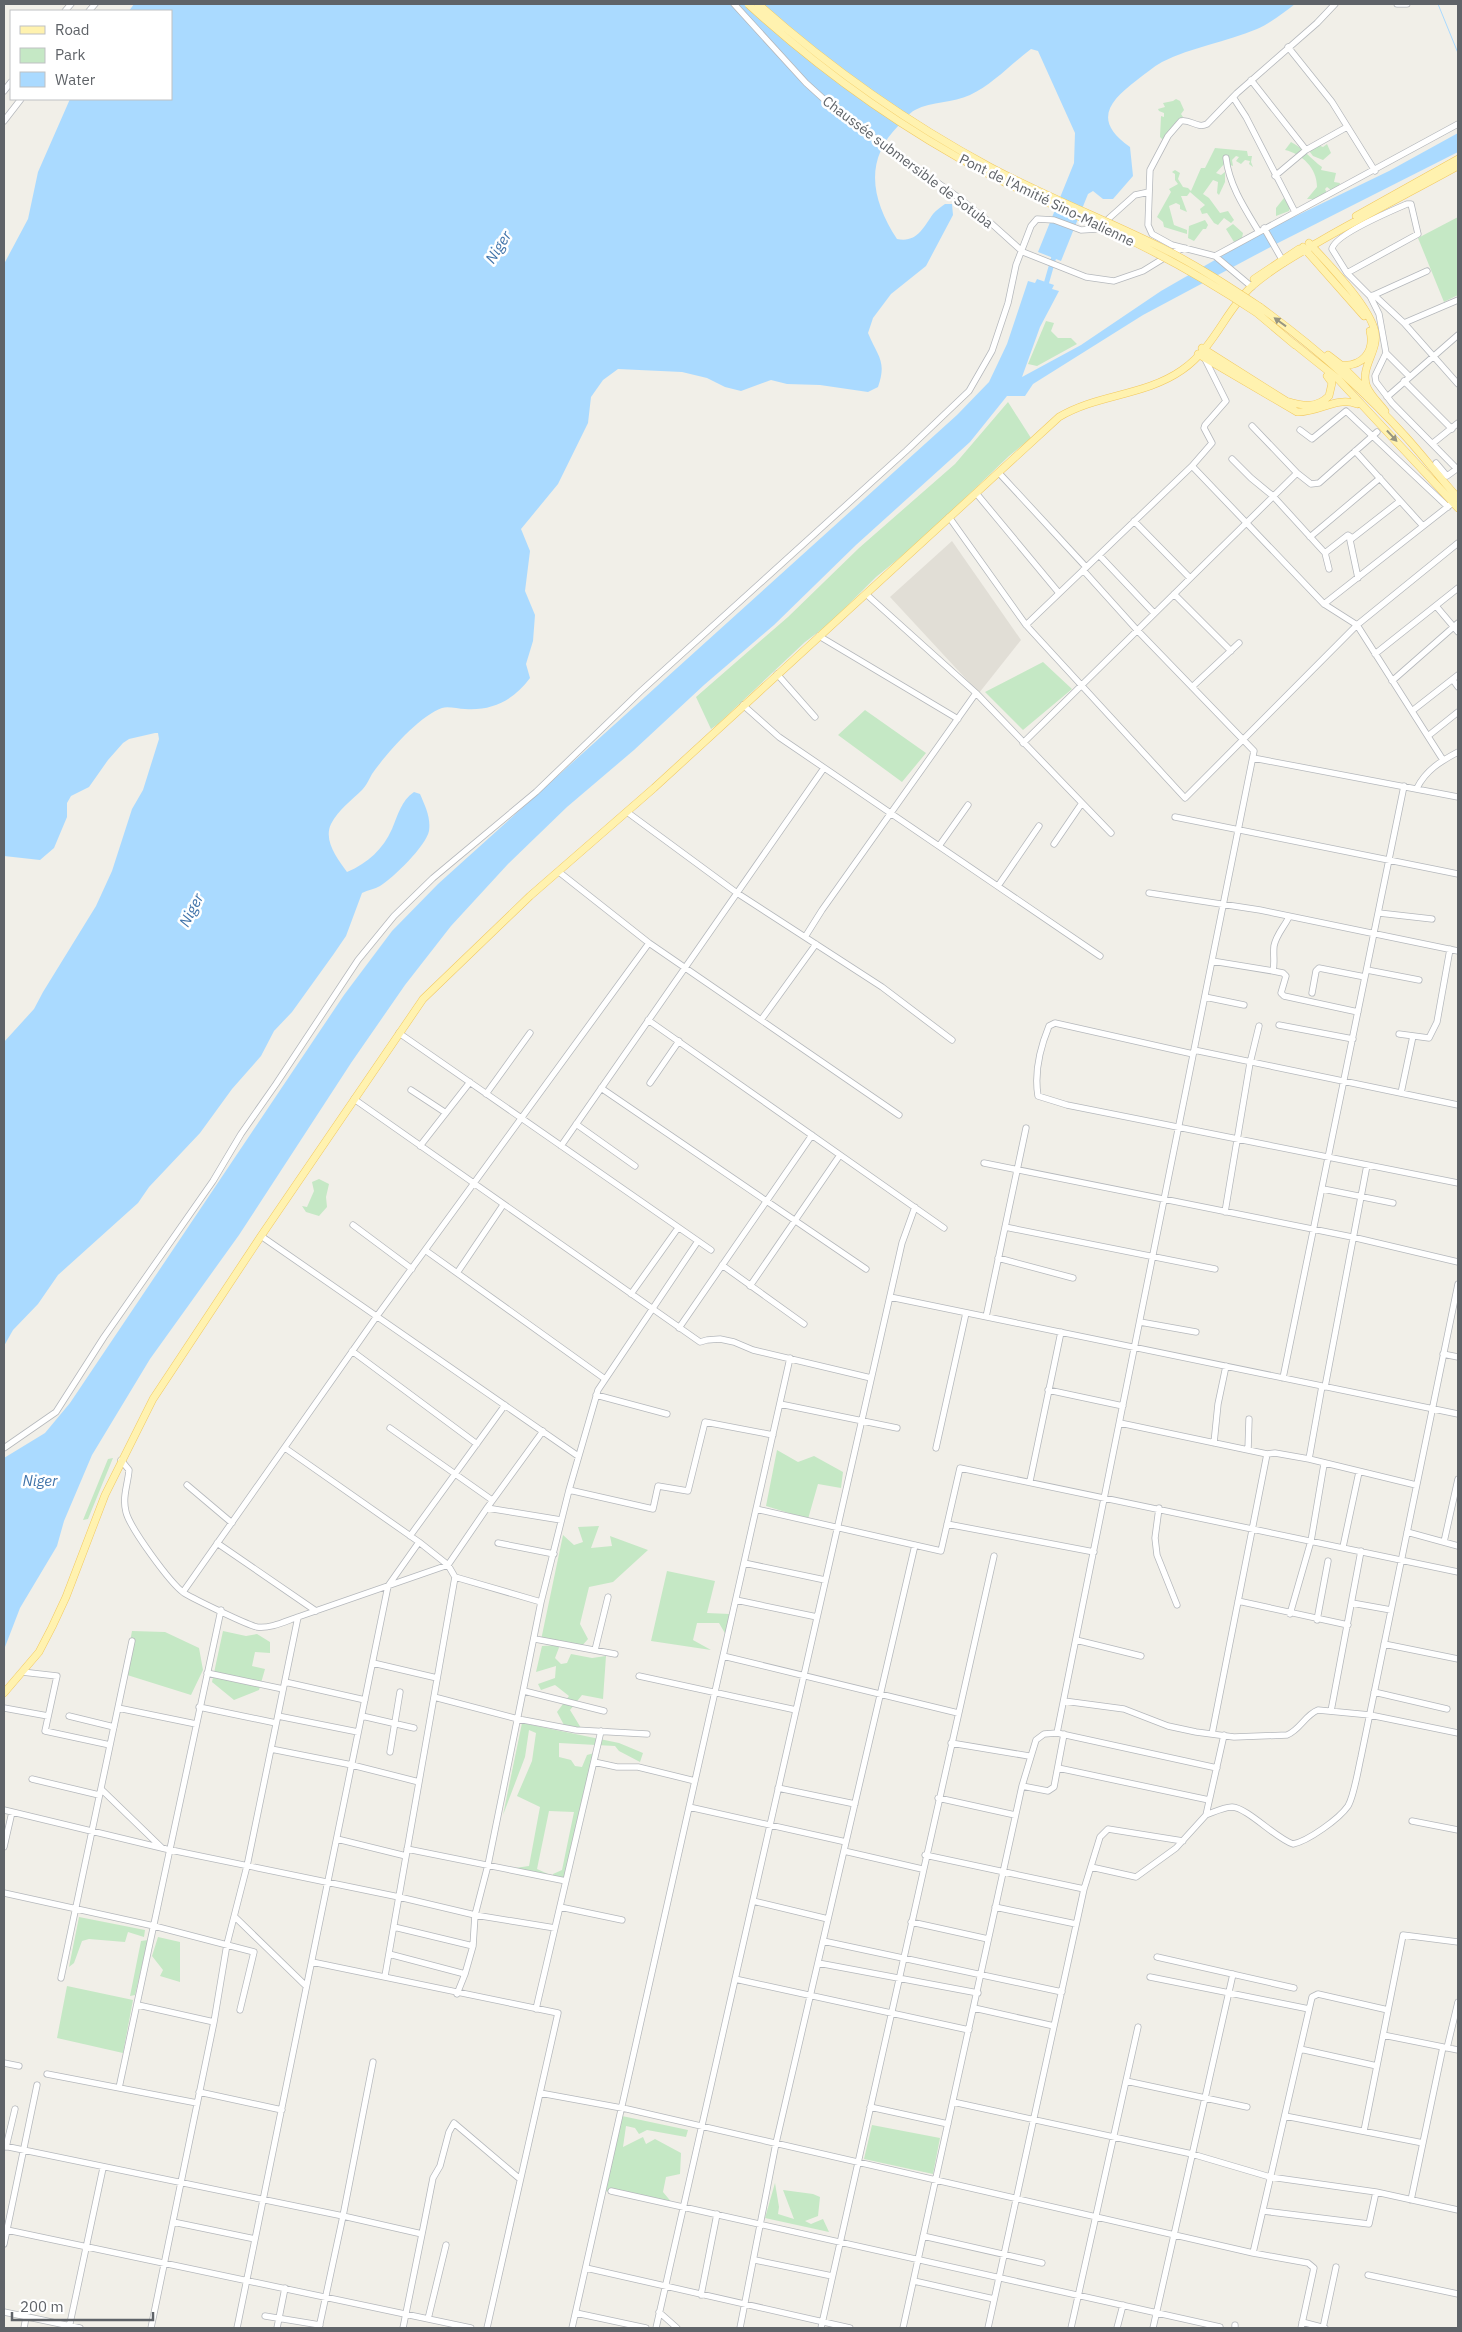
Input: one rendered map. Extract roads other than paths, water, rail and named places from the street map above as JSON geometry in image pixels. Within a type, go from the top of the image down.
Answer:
[{"type":"main road","name":"Pont de l'Amitié Sino-Malienne","points":[[748,4],[786,38],[856,92],[924,137],[988,174],[1070,214],[1116,233],[1179,265],[1258,310]]},
{"type":"main road","name":"Pont de l'Amitié Sino-Malienne","points":[[758,4],[818,56],[903,116],[944,142],[1042,193],[1164,248],[1258,310]]},
{"type":"main road","points":[[1352,224],[1458,159]]},
{"type":"main road","points":[[4,1693],[39,1652],[52,1627],[66,1597],[104,1495],[153,1399],[354,1098],[429,993],[559,872],[1059,417],[1076,408],[1132,392],[1164,377],[1202,353],[1250,286],[1283,261],[1307,246],[1352,224],[1458,166]]},
{"type":"main road","points":[[1307,246],[1365,316],[1368,325],[1371,345],[1365,359],[1352,366],[1341,365]]},
{"type":"main road","points":[[1307,246],[1359,302],[1372,322],[1376,341],[1365,372],[1366,384],[1431,468],[1454,504]]},
{"type":"main road","points":[[1258,310],[1314,344],[1341,365],[1375,398]]},
{"type":"main road","points":[[1258,310],[1357,404],[1431,468]]},
{"type":"main road","points":[[1303,338],[1406,436]]},
{"type":"main road","points":[[1293,343],[1338,379],[1381,424]]},
{"type":"main road","points":[[1202,353],[1286,401],[1300,406],[1317,405],[1329,396],[1332,387],[1327,376]]},
{"type":"main road","points":[[1202,353],[1297,412],[1312,412],[1342,401],[1357,404]]},
{"type":"street","name":"Chaussée submersible de Sotuba","points":[[734,4],[806,83],[838,112],[954,195],[993,225],[1023,252],[1102,281],[1114,282],[1143,271],[1174,252],[1185,248]]},
{"type":"street","points":[[1250,286],[1216,257],[1172,245],[1152,234],[1148,226],[1150,170],[1152,163],[1168,136],[1181,121],[1204,126],[1251,80],[1317,23],[1335,4]]},
{"type":"street","points":[[1397,4],[1407,4]]},
{"type":"street","points":[[1288,48],[1325,93],[1375,171]]},
{"type":"street","points":[[1251,80],[1306,150]]},
{"type":"street","points":[[1233,97],[1246,116],[1294,212]]},
{"type":"street","points":[[4,121],[20,100]]},
{"type":"street","points":[[1216,257],[1294,212],[1375,171],[1458,124]]},
{"type":"street","points":[[1275,176],[1306,150],[1347,127]]},
{"type":"street","points":[[1226,158],[1227,170],[1232,183],[1283,261]]},
{"type":"street","points":[[4,1448],[56,1412],[104,1337],[213,1181],[241,1134],[358,960],[394,916],[439,873],[536,792],[641,691],[906,451],[969,391],[992,351],[1008,302],[1016,265],[1023,252],[1031,226],[1037,219],[1054,220],[1081,230],[1097,229],[1135,195],[1149,192]]},
{"type":"street","points":[[1347,274],[1418,234],[1413,207],[1407,204],[1352,224],[1332,246],[1347,274],[1404,323],[1457,381]]},
{"type":"street","points":[[1372,295],[1427,271]]},
{"type":"street","points":[[1372,295],[1379,314],[1386,352],[1406,379],[1452,429]]},
{"type":"street","points":[[1404,323],[1458,300]]},
{"type":"street","points":[[1387,397],[1458,335]]},
{"type":"street","points":[[1386,352],[1375,376],[1376,382],[1387,397],[1458,468],[1447,476],[1431,468],[1445,456]]},
{"type":"street","points":[[1026,624],[1192,466],[1212,443],[1205,424],[1226,401],[1202,353]]},
{"type":"street","points":[[1300,430],[1312,439],[1346,411],[1454,504],[1324,604]]},
{"type":"street","points":[[1433,444],[1458,423]]},
{"type":"street","points":[[1252,426],[1296,473],[1311,484],[1319,483],[1375,434]]},
{"type":"street","points":[[1355,451],[1423,526]]},
{"type":"street","points":[[1232,459],[1273,496],[1325,553],[1329,569]]},
{"type":"street","points":[[1192,466],[1324,604],[1356,625],[1443,760]]},
{"type":"street","points":[[999,473],[1137,630],[1254,751],[1057,1733]]},
{"type":"street","points":[[1023,743],[1296,473]]},
{"type":"street","points":[[1310,537],[1380,478]]},
{"type":"street","points":[[976,493],[1059,594]]},
{"type":"street","points":[[1358,578],[1350,540],[1400,501]]},
{"type":"street","points":[[949,517],[1026,624],[1185,798],[1356,625],[1458,543]]},
{"type":"street","points":[[1134,521],[1190,578]]},
{"type":"street","points":[[1325,553],[1348,535],[1352,538]]},
{"type":"street","points":[[1098,555],[1154,613]]},
{"type":"street","points":[[1375,654],[1458,588]]},
{"type":"street","points":[[866,594],[976,693],[1111,833]]},
{"type":"street","points":[[1174,594],[1231,650]]},
{"type":"street","points":[[1392,681],[1457,627],[1436,606]]},
{"type":"street","points":[[819,636],[958,718]]},
{"type":"street","points":[[1192,687],[1239,643]]},
{"type":"street","points":[[777,674],[815,718]]},
{"type":"street","points":[[1412,711],[1458,675]]},
{"type":"street","points":[[1452,680],[1458,687]]},
{"type":"street","points":[[805,937],[890,813],[976,693]]},
{"type":"street","points":[[743,705],[780,738],[1100,956]]},
{"type":"street","points":[[1428,736],[1458,712]]},
{"type":"street","points":[[1417,788],[1424,776],[1443,760],[1458,752]]},
{"type":"street","points":[[1253,758],[1458,797]]},
{"type":"street","points":[[561,1146],[824,768]]},
{"type":"street","points":[[1283,1378],[1404,786]]},
{"type":"street","points":[[1054,844],[1082,804]]},
{"type":"street","points":[[939,846],[968,805]]},
{"type":"street","points":[[627,812],[737,892],[882,987],[952,1040]]},
{"type":"street","points":[[1176,817],[1458,874]]},
{"type":"street","points":[[998,886],[1039,826]]},
{"type":"street","points":[[559,872],[650,943],[899,1116]]},
{"type":"street","points":[[1149,894],[1224,904],[1290,916],[1458,951]]},
{"type":"street","points":[[1379,912],[1432,919]]},
{"type":"street","points":[[1273,972],[1274,948],[1278,934],[1290,916]]},
{"type":"street","points":[[183,1592],[377,1316],[650,943]]},
{"type":"street","points":[[761,1020],[816,944]]},
{"type":"street","points":[[1399,1034],[1429,1038],[1432,1034],[1437,1022],[1450,949]]},
{"type":"street","points":[[1212,961],[1285,975],[1281,993],[1284,996],[1358,1012]]},
{"type":"street","points":[[1312,993],[1316,972],[1319,968],[1419,980]]},
{"type":"street","points":[[1205,997],[1244,1004]]},
{"type":"street","points":[[648,1020],[944,1228]]},
{"type":"street","points":[[1458,1105],[1056,1024],[1049,1026],[1040,1048],[1036,1087],[1038,1096],[1067,1105],[1237,1137],[1458,1183]]},
{"type":"street","points":[[1279,1025],[1353,1040]]},
{"type":"street","points":[[1225,1212],[1250,1063],[1259,1026]]},
{"type":"street","points":[[399,1033],[710,1250]]},
{"type":"street","points":[[486,1094],[530,1033]]},
{"type":"street","points":[[1401,1093],[1413,1036]]},
{"type":"street","points":[[650,1083],[679,1041]]},
{"type":"street","points":[[420,1146],[470,1082]]},
{"type":"street","points":[[601,1088],[866,1269]]},
{"type":"street","points":[[411,1090],[446,1113]]},
{"type":"street","points":[[354,1098],[503,1205],[700,1342],[714,1339],[734,1342],[753,1350],[871,1378]]},
{"type":"street","points":[[576,1124],[635,1166]]},
{"type":"street","points":[[986,1317],[1026,1128]]},
{"type":"street","points":[[679,1328],[812,1135]]},
{"type":"street","points":[[750,1286],[840,1155]]},
{"type":"street","points":[[984,1163],[1352,1237],[1458,1262]]},
{"type":"street","points":[[1309,1459],[1366,1165]]},
{"type":"street","points":[[1323,1189],[1361,1195],[1393,1203]]},
{"type":"street","points":[[457,1273],[503,1205]]},
{"type":"street","points":[[656,2328],[902,1243],[915,1207]]},
{"type":"street","points":[[353,1225],[412,1269]]},
{"type":"street","points":[[1005,1227],[1215,1269]]},
{"type":"street","points":[[631,1294],[678,1228]]},
{"type":"street","points":[[261,1236],[578,1456]]},
{"type":"street","points":[[457,1994],[466,1974],[473,1946],[475,1915],[488,1865],[541,1602],[578,1456],[596,1395],[698,1241]]},
{"type":"street","points":[[425,1250],[605,1379]]},
{"type":"street","points":[[998,1258],[1073,1278]]},
{"type":"street","points":[[722,1265],[804,1324]]},
{"type":"street","points":[[1206,1815],[1235,1807],[1288,1842],[1299,1843],[1329,1824],[1348,1806],[1370,1715],[1458,1284]]},
{"type":"street","points":[[890,1297],[1458,1414]]},
{"type":"street","points":[[936,1448],[966,1313]]},
{"type":"street","points":[[1451,1318],[1458,1319]]},
{"type":"street","points":[[1140,1322],[1196,1332]]},
{"type":"street","points":[[1030,1482],[1061,1332]]},
{"type":"street","points":[[352,1351],[477,1444]]},
{"type":"street","points":[[1443,1354],[1458,1357]]},
{"type":"street","points":[[572,2328],[790,1358]]},
{"type":"street","points":[[1214,1443],[1218,1404],[1226,1366]]},
{"type":"street","points":[[1048,1390],[1123,1406]]},
{"type":"street","points":[[596,1395],[667,1414]]},
{"type":"street","points":[[780,1404],[897,1428]]},
{"type":"street","points":[[410,1536],[505,1405]]},
{"type":"street","points":[[1248,1450],[1250,1418]]},
{"type":"street","points":[[569,1490],[653,1509],[658,1486],[688,1491],[705,1422],[773,1436]]},
{"type":"street","points":[[1120,1423],[1267,1454],[1275,1453],[1309,1459],[1416,1485]]},
{"type":"street","points":[[390,1428],[492,1500]]},
{"type":"street","points":[[121,1460],[129,1470],[124,1499],[126,1513],[153,1556],[183,1592],[257,1627],[273,1625],[298,1617],[448,1565],[486,1508],[543,1431]]},
{"type":"street","points":[[285,1448],[419,1542],[448,1565],[455,1577],[385,1976]]},
{"type":"street","points":[[1212,1734],[1267,1454]]},
{"type":"street","points":[[1290,1614],[1311,1542],[1324,1464]]},
{"type":"street","points":[[756,1509],[941,1551],[960,1468],[1105,1496],[1311,1542],[1458,1572]]},
{"type":"street","points":[[1343,1547],[1359,1472]]},
{"type":"street","points":[[1444,1542],[1458,1480]]},
{"type":"street","points":[[187,1485],[232,1523]]},
{"type":"street","points":[[486,1508],[561,1520]]},
{"type":"street","points":[[1159,1508],[1155,1538],[1157,1555],[1177,1605]]},
{"type":"street","points":[[947,1524],[1094,1552]]},
{"type":"street","points":[[1407,1532],[1458,1546]]},
{"type":"street","points":[[237,2328],[388,1586],[419,1542]]},
{"type":"street","points":[[498,1543],[554,1554]]},
{"type":"street","points":[[218,1544],[316,1611]]},
{"type":"street","points":[[740,2328],[755,2260],[776,2143],[915,1545]]},
{"type":"street","points":[[1331,1711],[1362,1551]]},
{"type":"street","points":[[821,2325],[922,1869],[994,1556]]},
{"type":"street","points":[[1317,1620],[1328,1560]]},
{"type":"street","points":[[744,1563],[825,1580]]},
{"type":"street","points":[[455,1577],[541,1602]]},
{"type":"street","points":[[595,1650],[608,1597]]},
{"type":"street","points":[[736,1600],[817,1617]]},
{"type":"street","points":[[1238,1601],[1317,1620],[1348,1625]]},
{"type":"street","points":[[1352,1603],[1391,1610]]},
{"type":"street","points":[[119,2088],[154,1926],[166,1849],[221,1610]]},
{"type":"street","points":[[151,2328],[214,2022],[227,1944],[247,1866],[298,1617]]},
{"type":"street","points":[[535,1639],[615,1654]]},
{"type":"street","points":[[1076,1640],[1141,1656]]},
{"type":"street","points":[[61,1978],[132,1641]]},
{"type":"street","points":[[1384,1644],[1458,1659]]},
{"type":"street","points":[[723,1656],[958,1713]]},
{"type":"street","points":[[372,1663],[437,1678]]},
{"type":"street","points":[[22,1672],[57,1676],[45,1731],[110,1746]]},
{"type":"street","points":[[207,1673],[365,1700]]},
{"type":"street","points":[[639,1676],[796,1710]]},
{"type":"street","points":[[524,1691],[604,1710]]},
{"type":"street","points":[[390,1752],[400,1692]]},
{"type":"street","points":[[1374,1692],[1447,1709]]},
{"type":"street","points":[[434,1697],[518,1719],[576,1730],[647,1734]]},
{"type":"street","points":[[1064,1701],[1124,1709],[1168,1726],[1224,1735],[1287,1735],[1294,1732],[1312,1712],[1318,1710],[1370,1715],[1458,1733]]},
{"type":"street","points":[[200,1707],[276,1723]]},
{"type":"street","points":[[4,1708],[48,1716]]},
{"type":"street","points":[[118,1708],[196,1724]]},
{"type":"street","points":[[69,1716],[114,1727]]},
{"type":"street","points":[[278,1716],[358,1732]]},
{"type":"street","points":[[362,1716],[414,1728]]},
{"type":"street","points":[[536,2009],[601,1731]]},
{"type":"street","points":[[903,2328],[952,2102],[978,1993],[980,1975],[1015,1815],[1029,1756],[1039,1736],[1044,1734],[1064,1734],[1217,1768]]},
{"type":"street","points":[[1022,1786],[1051,1790],[1054,1787],[1064,1734]]},
{"type":"street","points":[[1091,1866],[1136,1877],[1157,1863],[1183,1841],[1206,1815],[1224,1735]]},
{"type":"street","points":[[951,1742],[1029,1756]]},
{"type":"street","points":[[271,1749],[352,1765],[419,1782]]},
{"type":"street","points":[[594,1762],[617,1767],[638,1767],[695,1781]]},
{"type":"street","points":[[1058,1768],[1209,1800]]},
{"type":"street","points":[[32,1779],[100,1792],[166,1849]]},
{"type":"street","points":[[778,1788],[855,1804]]},
{"type":"street","points":[[938,1798],[1015,1815]]},
{"type":"street","points":[[689,1807],[846,1842]]},
{"type":"street","points":[[4,1810],[166,1849],[399,1897],[475,1915],[555,1928]]},
{"type":"street","points":[[4,1847],[12,1812]]},
{"type":"street","points":[[1412,1821],[1458,1830]]},
{"type":"street","points":[[988,2328],[1076,1924],[1084,1889],[1100,1837],[1108,1829],[1183,1841]]},
{"type":"street","points":[[337,1839],[406,1856]]},
{"type":"street","points":[[407,1849],[566,1881]]},
{"type":"street","points":[[844,1851],[922,1869]]},
{"type":"street","points":[[925,1856],[1084,1889]]},
{"type":"street","points":[[4,1893],[154,1926],[254,1952],[240,2010]]},
{"type":"street","points":[[753,1901],[828,1919]]},
{"type":"street","points":[[560,1907],[622,1920]]},
{"type":"street","points":[[995,1907],[1076,1924]]},
{"type":"street","points":[[234,1918],[306,1986]]},
{"type":"street","points":[[911,1922],[988,1939]]},
{"type":"street","points":[[394,1927],[473,1946]]},
{"type":"street","points":[[1364,2131],[1403,1935],[1458,1942]]},
{"type":"street","points":[[823,1941],[1062,1992]]},
{"type":"street","points":[[389,1954],[466,1974]]},
{"type":"street","points":[[1157,1956],[1294,1988]]},
{"type":"street","points":[[312,1962],[451,1990],[457,1994],[558,2013],[487,2328]]},
{"type":"street","points":[[818,1963],[978,1993]]},
{"type":"street","points":[[1153,2328],[1233,1974]]},
{"type":"street","points":[[1150,1977],[1309,2009]]},
{"type":"street","points":[[735,1979],[969,2030]]},
{"type":"street","points":[[1253,2253],[1312,1998],[1318,1994],[1388,2010]]},
{"type":"street","points":[[1411,2200],[1445,2048],[1458,2002]]},
{"type":"street","points":[[138,2005],[214,2022]]},
{"type":"street","points":[[974,2008],[1054,2026]]},
{"type":"street","points":[[1071,2328],[1138,2027]]},
{"type":"street","points":[[1383,2035],[1458,2050]]},
{"type":"street","points":[[1300,2049],[1377,2066]]},
{"type":"street","points":[[265,2316],[319,2327],[373,2062]]},
{"type":"street","points":[[4,2063],[19,2066]]},
{"type":"street","points":[[47,2074],[197,2103]]},
{"type":"street","points":[[1126,2082],[1247,2107]]},
{"type":"street","points":[[4,2244],[37,2085]]},
{"type":"street","points":[[199,2092],[282,2110]]},
{"type":"street","points":[[540,2093],[622,2108],[1253,2253],[1291,2258],[1312,2265],[1314,2268],[1302,2325],[1324,2328],[1336,2267]]},
{"type":"street","points":[[952,2102],[1192,2154],[1270,2177],[1376,2192],[1458,2210]]},
{"type":"street","points":[[870,2107],[948,2124]]},
{"type":"street","points":[[15,2109],[5,2146],[422,2234]]},
{"type":"street","points":[[1285,2116],[1423,2143]]},
{"type":"street","points":[[403,2328],[433,2178],[440,2166],[449,2132],[454,2123],[520,2179]]},
{"type":"street","points":[[69,2327],[103,2168]]},
{"type":"street","points":[[611,2191],[1220,2326]]},
{"type":"street","points":[[1263,2212],[1369,2224],[1376,2192]]},
{"type":"street","points":[[701,2295],[717,2214]]},
{"type":"street","points":[[173,2222],[255,2239]]},
{"type":"street","points":[[7,2230],[471,2328]]},
{"type":"street","points":[[923,2236],[1042,2263]]},
{"type":"street","points":[[428,2319],[446,2245]]},
{"type":"street","points":[[755,2260],[832,2276]]},
{"type":"street","points":[[586,2268],[665,2288],[746,2305],[821,2325],[850,2328]]},
{"type":"street","points":[[1368,2275],[1458,2294]]},
{"type":"street","points":[[914,2281],[994,2299]]},
{"type":"street","points":[[277,2328],[285,2288]]},
{"type":"street","points":[[1117,2328],[1123,2305]]},
{"type":"street","points":[[4,2312],[80,2328]]},
{"type":"street","points":[[659,2312],[677,2328]]},
{"type":"street","points":[[576,2313],[646,2328]]},
{"type":"street","points":[[24,2328],[26,2317]]},
{"type":"water","points":[[134,4],[1295,4],[1272,21],[1257,29],[1185,52],[1162,62],[1118,96],[1112,104],[1108,120],[1111,129],[1118,138],[1130,147],[1133,176],[1113,199],[1103,199],[1093,191],[1088,194],[1061,261],[1038,252],[1074,163],[1075,133],[1038,51],[1031,49],[994,80],[970,95],[935,103],[913,111],[888,139],[880,153],[875,181],[882,210],[897,239],[904,240],[915,237],[934,213],[945,204],[952,204],[953,215],[926,266],[891,294],[873,318],[868,333],[880,359],[882,371],[878,387],[868,392],[820,385],[787,384],[771,380],[741,391],[725,387],[707,378],[682,372],[618,369],[603,380],[591,397],[588,423],[558,484],[521,529],[530,551],[525,591],[535,615],[533,641],[526,664],[530,678],[510,698],[493,706],[475,709],[444,707],[423,719],[394,746],[372,774],[364,788],[337,814],[329,830],[330,843],[347,872],[374,855],[392,829],[403,804],[414,792],[420,794],[426,807],[429,831],[416,853],[393,876],[380,886],[362,893],[346,936],[292,1012],[274,1031],[261,1056],[232,1089],[200,1133],[149,1187],[138,1203],[58,1275],[38,1304],[13,1330],[4,1346],[4,1042],[34,1009],[96,906],[112,871],[132,809],[143,790],[159,739],[158,733],[155,733],[129,739],[123,743],[89,787],[71,796],[67,803],[67,817],[54,848],[40,860],[4,856],[4,264],[28,219],[38,172],[70,100],[172,100],[172,10],[130,10]]},
{"type":"water","name":"Niger","points":[[1458,133],[1458,152],[1276,244],[1143,315],[1033,384],[1025,396],[1007,396],[970,442],[856,545],[774,625],[567,807],[508,864],[451,926],[405,985],[351,1063],[239,1235],[150,1359],[92,1455],[64,1521],[57,1546],[20,1608],[5,1647],[4,1669],[4,1458],[45,1433],[70,1403],[344,995],[392,931],[438,884],[957,415],[989,382],[1007,344],[1028,281],[1035,283],[1037,279],[1054,285],[1052,289],[1059,291],[1040,327],[1022,377],[1081,345],[1161,291],[1267,230],[1389,171]]},
{"type":"waterway","points":[[1438,4],[1458,53]]},
{"type":"waterway","points":[[1045,288],[1055,253]]}]
